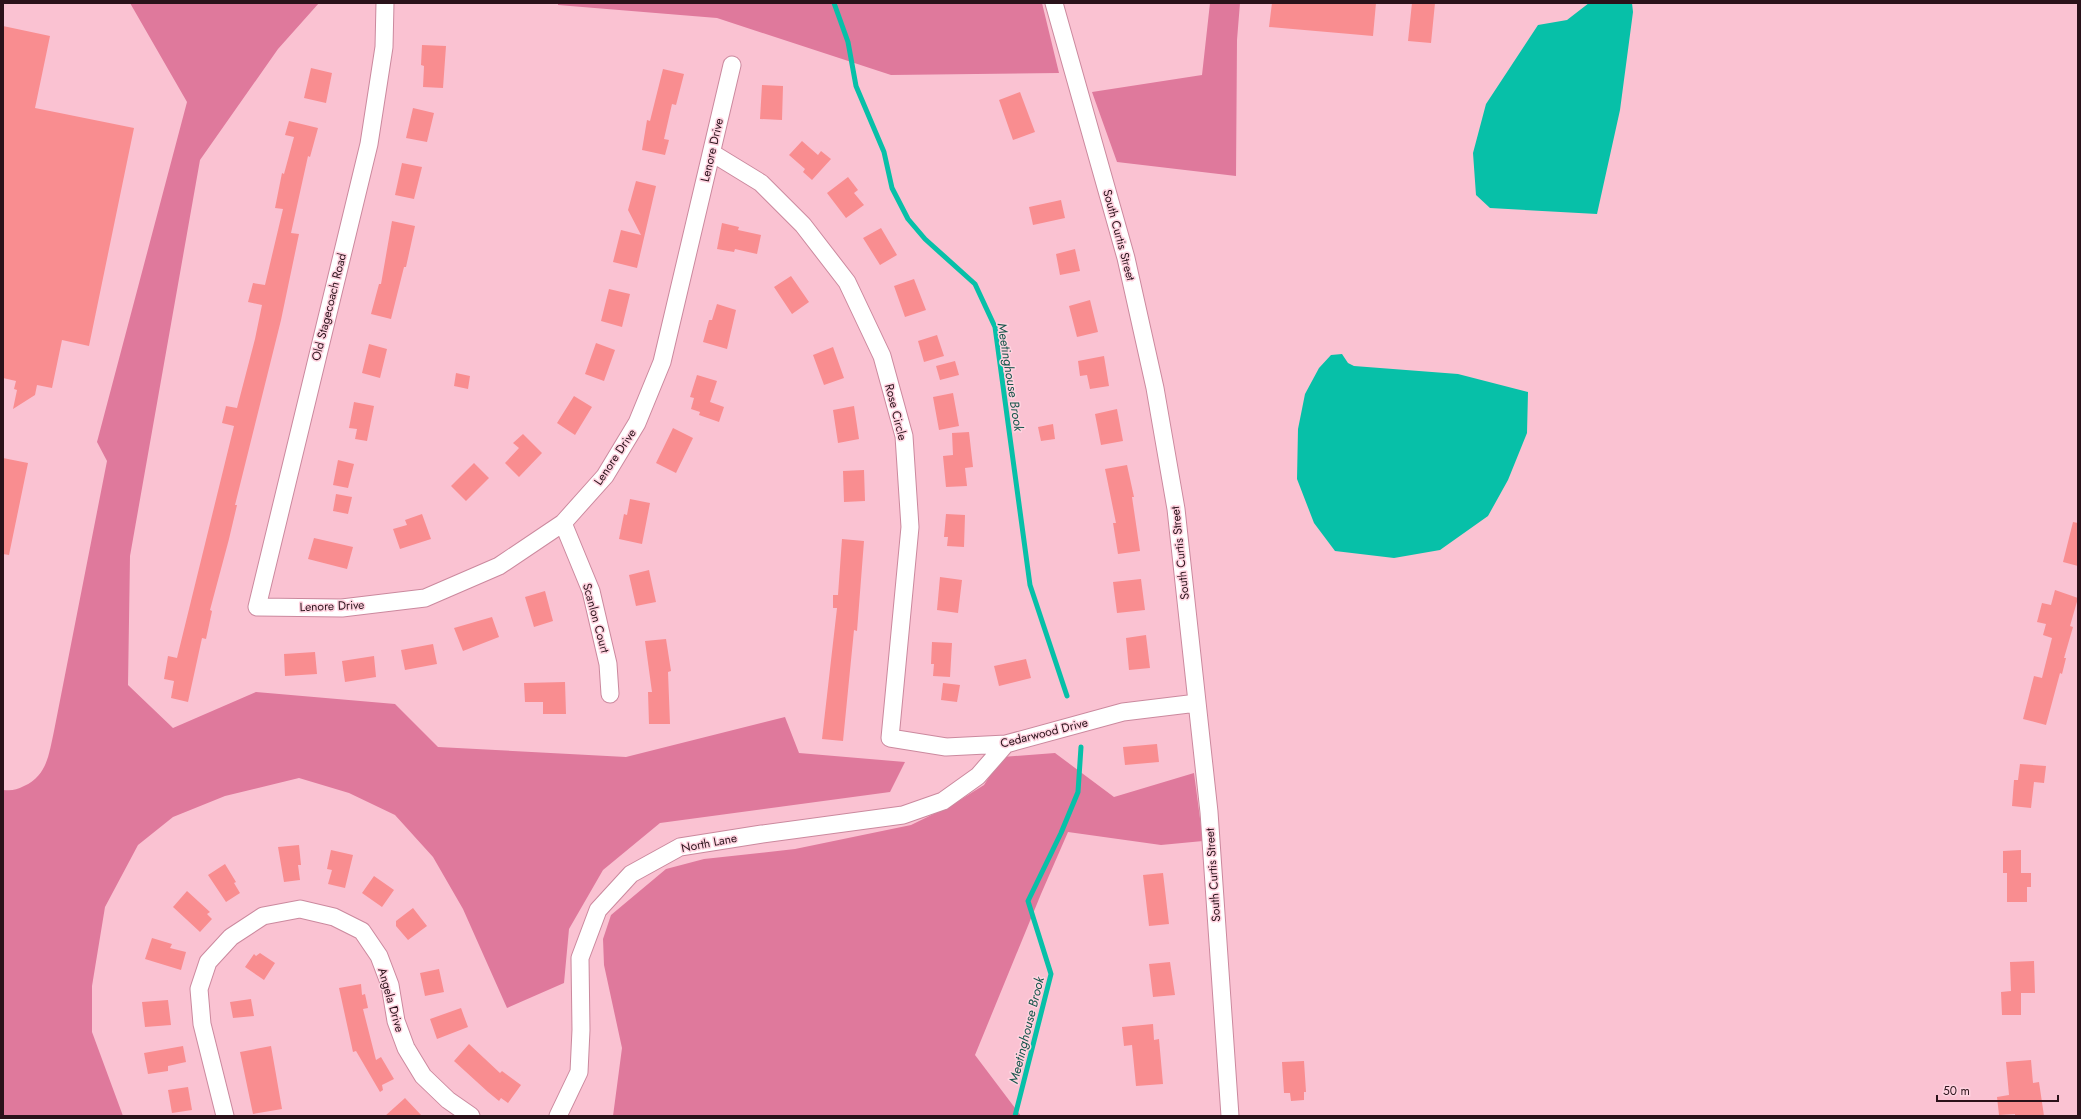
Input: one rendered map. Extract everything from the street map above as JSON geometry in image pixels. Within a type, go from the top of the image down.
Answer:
[{"type":"street","name":"Old Stagecoach Road","points":[[257,607],[369,144],[384,47],[385,3]]},
{"type":"street","name":"South Curtis Street","points":[[1054,3],[1126,258],[1156,388],[1176,509],[1209,812],[1230,1116]]},
{"type":"street","name":"Lenore Drive","points":[[257,607],[342,608],[425,598],[499,566],[563,523],[605,476],[640,416],[662,362],[732,65]]},
{"type":"street","name":"Rose Circle","points":[[712,153],[761,183],[803,225],[847,282],[882,356],[904,436],[910,528],[890,738]]},
{"type":"street","name":"Scanlon Court","points":[[563,523],[590,591],[608,664],[610,694]]},
{"type":"street","name":"Cedarwood Drive","points":[[890,738],[946,747],[1006,744],[1123,712],[1197,703]]},
{"type":"street","name":"North Lane","points":[[558,1116],[563,1110],[579,1072],[581,1030],[580,958],[598,910],[631,874],[680,847],[762,834],[903,815],[943,801],[978,776],[1006,744]]},
{"type":"street","name":"Angela Drive","points":[[225,1116],[202,1024],[199,989],[208,962],[231,938],[263,916],[300,909],[334,917],[362,932],[378,956],[390,985],[396,1021],[406,1048],[423,1076],[448,1100],[471,1116]]},
{"type":"shaded area","points":[[130,3],[319,3],[278,49],[200,160],[130,556],[128,685],[173,728],[256,692],[395,704],[438,747],[626,757],[785,717],[799,753],[905,762],[890,792],[660,823],[603,870],[569,929],[564,983],[507,1008],[463,909],[433,857],[395,815],[349,793],[299,778],[225,796],[173,817],[138,845],[105,907],[92,986],[92,1032],[123,1116],[3,1116],[3,790],[16,789],[32,782],[42,770],[48,756],[107,461],[97,442],[187,102]]},
{"type":"shaded area","points":[[558,3],[1042,3],[1059,73],[891,75],[717,18],[558,5]]},
{"type":"shaded area","points":[[1210,3],[1240,3],[1237,40],[1236,176],[1117,162],[1092,92],[1202,75]]},
{"type":"shaded area","points":[[1589,3],[1632,3],[1633,12],[1620,110],[1597,214],[1490,208],[1476,195],[1473,153],[1486,104],[1538,25],[1567,20]]},
{"type":"shaded area","points":[[1342,354],[1348,363],[1354,366],[1458,374],[1528,392],[1527,433],[1508,480],[1488,516],[1440,550],[1394,558],[1335,551],[1314,523],[1297,479],[1298,429],[1305,394],[1319,368],[1331,355]]},
{"type":"shaded area","points":[[1055,753],[1114,797],[1194,773],[1203,841],[1161,845],[1068,832],[975,1055],[1021,1116],[613,1116],[622,1048],[604,965],[603,939],[611,915],[666,869],[704,859],[795,849],[911,825],[952,805],[984,785],[1002,757]]},
{"type":"building","points":[[1272,3],[1376,3],[1373,36],[1269,27]]},
{"type":"building","points":[[1412,3],[1435,3],[1431,43],[1408,41]]},
{"type":"building","points":[[3,26],[50,36],[35,108],[134,128],[89,346],[62,340],[52,388],[37,385],[35,395],[13,409],[17,390],[14,389],[16,381],[3,378]]},
{"type":"building","points":[[422,45],[446,46],[443,88],[423,87],[424,66],[421,65]]},
{"type":"building","points":[[311,68],[332,73],[326,103],[304,98]]},
{"type":"building","points":[[663,69],[684,74],[676,105],[672,104],[664,139],[669,140],[665,155],[642,150],[647,120],[650,121]]},
{"type":"building","points":[[762,85],[783,86],[782,120],[760,119]]},
{"type":"building","points":[[1020,92],[1035,132],[1013,140],[999,100]]},
{"type":"building","points":[[413,108],[434,113],[427,142],[406,138]]},
{"type":"building","points":[[289,121],[318,128],[310,157],[308,156],[291,233],[299,234],[281,320],[235,505],[237,505],[229,539],[210,610],[212,611],[206,639],[202,638],[188,702],[171,698],[174,681],[164,679],[168,656],[177,658],[234,426],[222,423],[226,406],[237,408],[255,339],[262,305],[248,302],[253,283],[265,285],[283,209],[275,208],[282,173],[284,174],[294,137],[285,135]]},
{"type":"building","points":[[802,141],[818,155],[821,151],[831,159],[812,180],[803,172],[805,169],[789,155]]},
{"type":"building","points":[[402,163],[422,167],[414,199],[395,195]]},
{"type":"building","points":[[848,177],[858,190],[854,193],[864,205],[846,218],[827,193]]},
{"type":"building","points":[[636,181],[656,186],[637,268],[613,262],[621,230],[641,235],[628,210]]},
{"type":"building","points":[[1061,200],[1065,218],[1033,225],[1029,207]]},
{"type":"building","points":[[392,221],[415,226],[406,267],[404,267],[391,319],[371,314],[379,284],[381,284]]},
{"type":"building","points":[[722,223],[739,227],[738,230],[761,235],[757,254],[735,249],[734,252],[717,249]]},
{"type":"building","points":[[881,228],[897,255],[880,265],[863,238]]},
{"type":"building","points":[[1075,249],[1080,271],[1060,275],[1056,254]]},
{"type":"building","points":[[791,276],[809,302],[792,314],[774,287]]},
{"type":"building","points":[[914,279],[926,310],[905,317],[894,286]]},
{"type":"building","points":[[609,289],[630,294],[622,327],[601,321]]},
{"type":"building","points":[[1090,300],[1098,332],[1077,337],[1069,306]]},
{"type":"building","points":[[717,304],[736,310],[727,349],[703,342],[709,320],[712,320]]},
{"type":"building","points":[[937,335],[944,356],[924,362],[918,341]]},
{"type":"building","points":[[596,343],[615,350],[604,381],[585,374]]},
{"type":"building","points":[[369,344],[387,349],[380,378],[362,373]]},
{"type":"building","points":[[833,347],[844,378],[824,385],[813,355]]},
{"type":"building","points":[[1104,356],[1109,386],[1090,389],[1087,375],[1080,376],[1078,361]]},
{"type":"building","points":[[955,361],[959,375],[940,380],[936,366]]},
{"type":"building","points":[[456,373],[470,376],[468,389],[454,386]]},
{"type":"building","points":[[697,375],[717,381],[710,402],[724,407],[719,422],[699,415],[700,412],[691,409],[694,398],[690,397]]},
{"type":"building","points":[[953,393],[959,426],[939,430],[933,397]]},
{"type":"building","points":[[574,396],[592,407],[575,435],[557,423]]},
{"type":"building","points":[[354,402],[374,406],[367,441],[355,439],[357,429],[349,428]]},
{"type":"building","points":[[854,406],[859,439],[838,443],[833,410]]},
{"type":"building","points":[[1117,409],[1123,441],[1101,445],[1095,414]]},
{"type":"building","points":[[1053,424],[1055,439],[1041,441],[1038,427]]},
{"type":"building","points":[[673,428],[693,438],[676,473],[656,463]]},
{"type":"building","points":[[969,432],[973,467],[965,468],[967,486],[946,487],[943,456],[953,455],[952,433]]},
{"type":"building","points":[[523,434],[542,453],[519,477],[505,463],[519,448],[513,443]]},
{"type":"building","points":[[3,458],[28,463],[9,555],[3,554]]},
{"type":"building","points":[[338,460],[354,464],[348,488],[333,485]]},
{"type":"building","points":[[474,463],[489,478],[466,501],[451,486]]},
{"type":"building","points":[[1127,465],[1134,497],[1132,497],[1140,551],[1118,554],[1113,523],[1116,523],[1105,469]]},
{"type":"building","points":[[864,470],[865,501],[844,502],[843,471]]},
{"type":"building","points":[[336,494],[352,497],[348,514],[333,511]]},
{"type":"building","points":[[630,499],[650,503],[642,544],[619,539],[624,514],[627,515]]},
{"type":"building","points":[[422,514],[431,539],[400,549],[393,529],[407,525],[405,520]]},
{"type":"building","points":[[946,514],[965,515],[964,547],[947,546],[948,537],[944,537]]},
{"type":"building","points":[[2073,522],[2078,523],[2078,566],[2063,562]]},
{"type":"building","points":[[314,538],[353,547],[347,569],[308,559]]},
{"type":"building","points":[[842,539],[864,541],[857,631],[854,630],[843,741],[822,739],[837,608],[833,608],[833,595],[838,595]]},
{"type":"building","points":[[649,570],[656,602],[636,606],[629,575]]},
{"type":"building","points":[[940,577],[962,580],[958,613],[937,610]]},
{"type":"building","points":[[1141,579],[1145,610],[1117,613],[1113,582]]},
{"type":"building","points":[[2055,590],[2078,598],[2070,626],[2073,627],[2064,658],[2066,658],[2062,674],[2060,673],[2046,725],[2023,719],[2034,676],[2042,678],[2052,638],[2043,635],[2046,624],[2037,622],[2042,603],[2051,605]]},
{"type":"building","points":[[545,591],[553,621],[534,627],[525,597]]},
{"type":"building","points":[[492,617],[499,637],[463,651],[454,628]]},
{"type":"building","points":[[1146,635],[1150,668],[1129,670],[1126,638]]},
{"type":"building","points":[[666,639],[671,671],[668,672],[670,724],[649,724],[648,692],[652,692],[645,641]]},
{"type":"building","points":[[932,642],[952,643],[950,677],[933,676],[934,664],[931,664]]},
{"type":"building","points":[[433,644],[437,664],[405,670],[401,650]]},
{"type":"building","points":[[315,652],[317,674],[285,676],[284,654]]},
{"type":"building","points":[[374,656],[376,677],[345,682],[342,661]]},
{"type":"building","points":[[1026,659],[1031,678],[999,686],[994,666]]},
{"type":"building","points":[[565,682],[566,714],[543,714],[543,702],[525,702],[524,683]]},
{"type":"building","points":[[943,683],[960,685],[957,702],[941,700]]},
{"type":"building","points":[[1157,744],[1159,762],[1125,765],[1123,747]]},
{"type":"building","points":[[2020,764],[2046,766],[2044,783],[2034,782],[2031,808],[2012,806],[2014,780],[2018,780]]},
{"type":"building","points":[[299,845],[301,865],[298,865],[300,880],[284,882],[278,847]]},
{"type":"building","points":[[331,850],[353,855],[345,888],[328,884],[332,870],[327,869]]},
{"type":"building","points":[[2021,850],[2021,873],[2031,873],[2031,887],[2027,887],[2027,902],[2007,902],[2007,873],[2003,873],[2003,851]]},
{"type":"building","points":[[225,864],[236,882],[234,883],[240,893],[226,902],[208,875]]},
{"type":"building","points":[[1163,873],[1169,924],[1149,926],[1143,875]]},
{"type":"building","points":[[374,876],[394,890],[382,907],[362,893]]},
{"type":"building","points":[[187,891],[210,912],[207,914],[212,919],[200,932],[173,907]]},
{"type":"building","points":[[413,908],[427,926],[408,940],[396,926],[396,921]]},
{"type":"building","points":[[152,938],[172,944],[170,948],[186,952],[181,970],[145,959]]},
{"type":"building","points":[[260,953],[275,963],[264,980],[245,967],[254,954],[256,956]]},
{"type":"building","points":[[2034,961],[2035,993],[2021,993],[2021,1015],[2002,1015],[2001,992],[2011,991],[2010,962]]},
{"type":"building","points":[[1170,962],[1175,995],[1153,997],[1149,964]]},
{"type":"building","points":[[439,969],[444,992],[425,996],[420,973]]},
{"type":"building","points":[[361,984],[362,995],[365,994],[368,1008],[363,1009],[376,1060],[381,1057],[394,1079],[382,1085],[383,1090],[380,1092],[356,1051],[353,1052],[339,988]]},
{"type":"building","points":[[251,999],[254,1016],[233,1018],[230,1002]]},
{"type":"building","points":[[168,1000],[171,1025],[145,1027],[142,1002]]},
{"type":"building","points":[[461,1008],[468,1027],[437,1039],[430,1019]]},
{"type":"building","points":[[1153,1024],[1154,1040],[1159,1039],[1163,1084],[1136,1086],[1132,1045],[1124,1046],[1122,1027]]},
{"type":"building","points":[[469,1044],[500,1073],[502,1071],[521,1085],[508,1103],[501,1098],[499,1101],[454,1061]]},
{"type":"building","points":[[183,1046],[186,1062],[168,1066],[168,1071],[148,1074],[144,1053]]},
{"type":"building","points":[[271,1046],[282,1109],[253,1114],[240,1052]]},
{"type":"building","points":[[2031,1060],[2033,1083],[2039,1082],[2044,1116],[2015,1116],[2015,1114],[1999,1115],[1997,1097],[2009,1095],[2006,1062]]},
{"type":"building","points":[[1304,1061],[1306,1092],[1304,1092],[1304,1100],[1291,1101],[1290,1093],[1284,1093],[1282,1062]]},
{"type":"building","points":[[188,1087],[192,1110],[172,1113],[168,1090]]},
{"type":"building","points":[[405,1098],[422,1116],[385,1116]]},
{"type":"waterway","name":"Meetinghouse Brook","points":[[834,3],[848,42],[856,86],[884,152],[892,188],[908,219],[925,239],[975,284],[995,327],[1030,585],[1067,696]]},
{"type":"waterway","name":"Meetinghouse Brook","points":[[1015,1116],[1051,974],[1028,901],[1061,833],[1078,792],[1081,747]]}]
